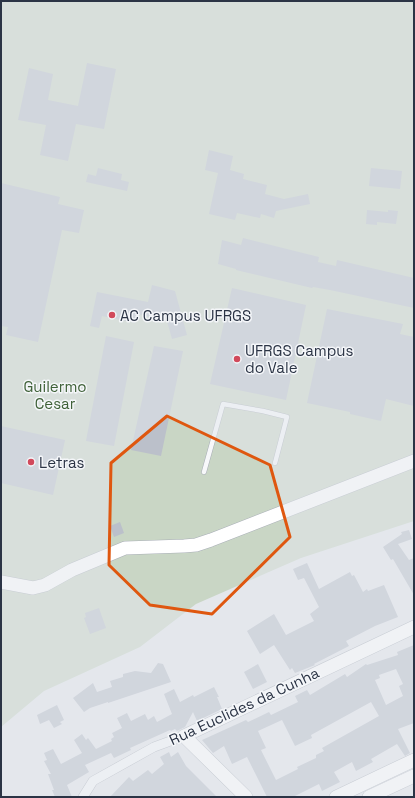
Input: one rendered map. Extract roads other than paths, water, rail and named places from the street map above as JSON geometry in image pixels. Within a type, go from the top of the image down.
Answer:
[{"type":"street","points":[[1,582],[33,588],[45,585],[72,570],[125,548],[196,545],[414,461]]},
{"type":"street","name":"Rua Euclides da Cunha","points":[[83,797],[93,781],[154,748],[184,736],[414,626]]},
{"type":"street","points":[[184,736],[246,797]]},
{"type":"street","points":[[336,797],[414,760]]},
{"type":"street","points":[[369,797],[414,776]]},
{"type":"lane","points":[[204,472],[223,404],[287,417],[275,463]]},
{"type":"place","name":"AC Campus UFRGS","points":[[112,315]]},
{"type":"place","name":"UFRGS Campus do Vale","points":[[237,359]]},
{"type":"place","name":"Letras","points":[[31,462]]},
{"type":"park label","name":"Guilermo Cesar","points":[[55,394]]}]
